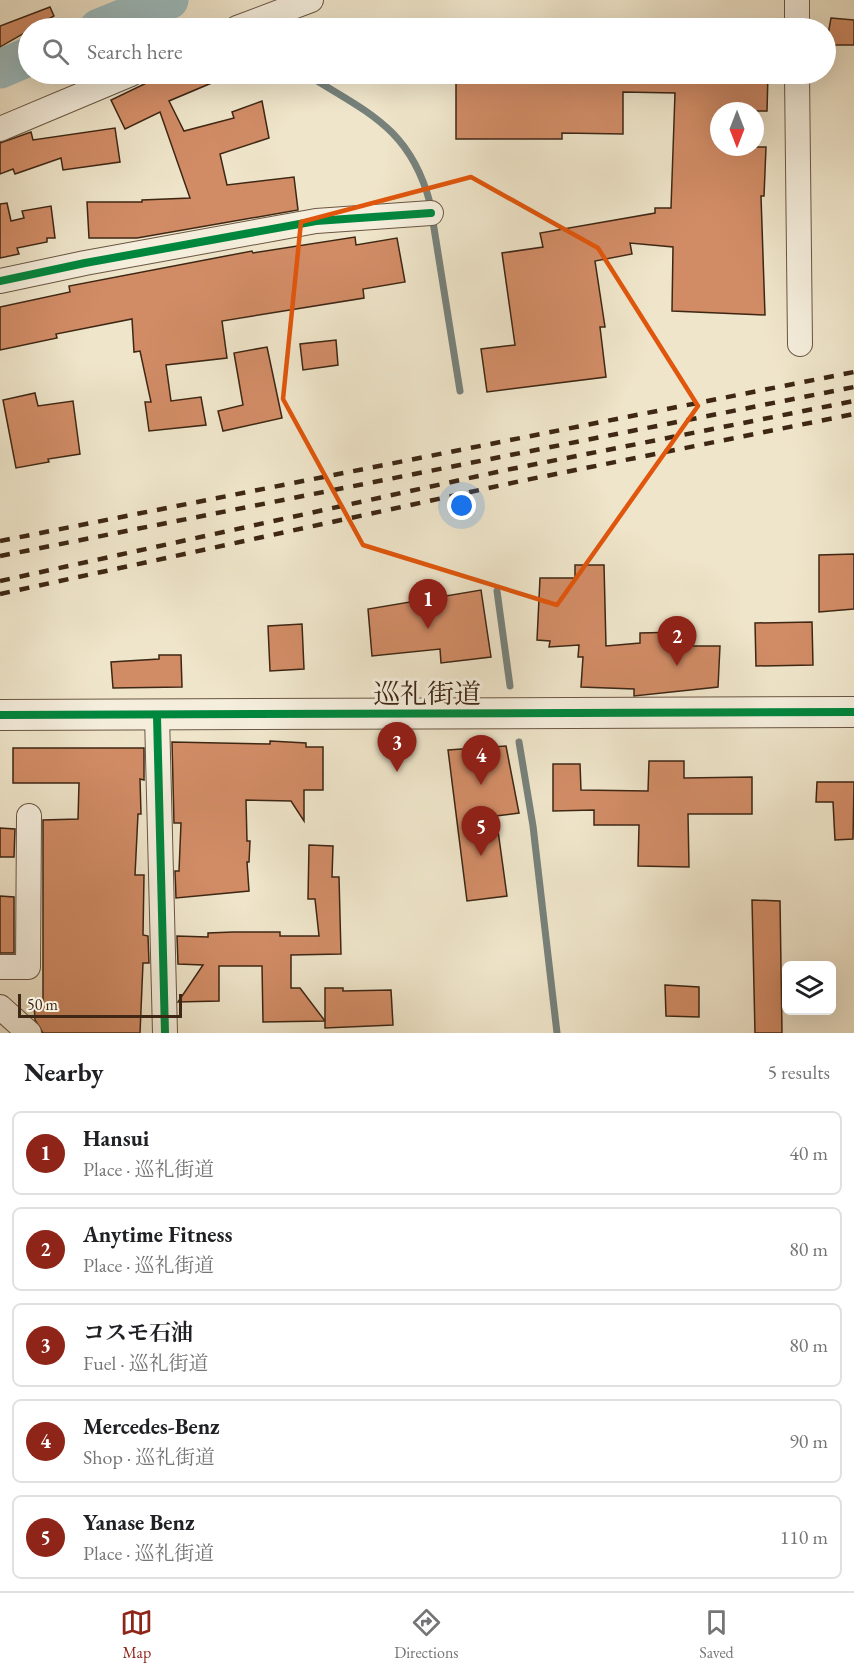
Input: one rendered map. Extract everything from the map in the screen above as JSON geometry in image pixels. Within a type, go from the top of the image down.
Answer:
[{"type":"street","points":[[264,18],[312,0]]},
{"type":"street","points":[[797,0],[797,18]]},
{"type":"street","points":[[0,129],[106,84]]},
{"type":"street","points":[[797,84],[800,344]]},
{"type":"street","points":[[0,281],[85,263],[316,221],[431,213]]},
{"type":"street","name":"巡礼街道","points":[[0,715],[854,712]]},
{"type":"street","points":[[157,716],[165,1033]]},
{"type":"street","points":[[0,968],[27,967],[29,816]]},
{"type":"street","points":[[0,1007],[29,1033]]},
{"type":"highlighted area","points":[[471,177],[598,248],[698,406],[557,605],[363,545],[283,399],[301,222]]},
{"type":"building","points":[[50,7],[54,16],[51,18],[21,18]]},
{"type":"building","points":[[836,18],[854,20],[854,45],[836,45]]},
{"type":"building","points":[[18,19],[18,37],[0,47],[0,26]]},
{"type":"building","points":[[144,84],[209,84],[169,101],[184,131],[234,118],[232,112],[262,101],[269,138],[220,154],[227,185],[294,177],[298,210],[137,238],[89,238],[87,202],[142,202],[142,200],[190,198],[160,112],[125,129],[111,100]]},
{"type":"building","points":[[456,84],[768,84],[767,111],[764,111],[764,102],[710,102],[710,156],[764,156],[764,147],[766,147],[764,196],[761,196],[765,315],[672,311],[673,247],[630,243],[632,254],[595,261],[605,327],[600,327],[606,377],[487,392],[481,349],[515,345],[502,253],[543,247],[540,233],[655,213],[655,208],[671,208],[675,93],[623,92],[623,134],[562,133],[562,139],[456,139]]},
{"type":"building","points":[[115,128],[120,162],[63,170],[61,158],[15,174],[13,169],[0,174],[0,143],[31,132],[33,140]]},
{"type":"building","points":[[7,203],[11,221],[24,218],[22,211],[51,206],[55,238],[47,238],[47,242],[17,248],[19,254],[0,258],[0,204]]},
{"type":"building","points":[[355,237],[356,245],[397,238],[405,282],[363,289],[364,298],[222,321],[227,358],[166,365],[171,401],[201,397],[206,425],[149,431],[145,402],[151,402],[140,351],[134,352],[132,319],[56,334],[57,338],[0,350],[0,307],[70,292],[69,286],[252,251],[253,253]]},
{"type":"building","points":[[336,340],[338,365],[303,370],[300,344]]},
{"type":"building","points":[[267,347],[282,418],[223,431],[218,411],[243,405],[234,353]]},
{"type":"building","points":[[35,393],[38,406],[73,401],[80,454],[48,459],[49,462],[16,468],[3,400]]},
{"type":"building","points":[[854,554],[854,609],[819,612],[819,555]]},
{"type":"building","points":[[575,565],[604,565],[606,646],[640,643],[640,633],[682,632],[686,646],[720,646],[718,687],[634,696],[634,689],[581,687],[583,657],[578,657],[579,645],[549,647],[550,641],[537,640],[540,578],[575,578]]},
{"type":"building","points":[[481,590],[491,657],[441,663],[440,649],[372,656],[368,609]]},
{"type":"building","points":[[812,622],[813,665],[756,666],[755,623]]},
{"type":"building","points":[[302,624],[304,669],[270,671],[268,626]]},
{"type":"building","points":[[159,655],[181,655],[182,687],[113,688],[111,662],[159,659]]},
{"type":"building","points":[[270,741],[306,743],[306,747],[323,747],[323,790],[304,790],[304,821],[291,801],[246,800],[247,841],[250,841],[249,862],[247,862],[249,891],[176,898],[175,871],[179,871],[181,823],[174,823],[172,742],[270,744]]},
{"type":"building","points":[[506,746],[519,813],[496,816],[507,896],[467,901],[448,750]]},
{"type":"building","points":[[13,748],[144,748],[144,780],[140,779],[141,814],[138,814],[135,875],[144,875],[143,935],[148,936],[149,963],[143,963],[140,1033],[43,1033],[35,1020],[34,1002],[43,1001],[43,820],[78,819],[79,783],[13,783]]},
{"type":"building","points":[[649,761],[684,761],[684,778],[752,777],[752,814],[688,814],[689,867],[638,866],[639,825],[594,825],[594,810],[553,811],[553,764],[580,764],[581,790],[648,791]]},
{"type":"building","points":[[817,782],[854,782],[853,839],[835,840],[833,802],[816,802]]},
{"type":"building","points":[[0,828],[15,829],[14,857],[0,857]]},
{"type":"building","points":[[309,845],[333,846],[332,877],[339,877],[341,954],[291,955],[291,988],[300,988],[325,1021],[263,1022],[262,966],[219,966],[219,1001],[178,1002],[203,965],[178,964],[177,936],[208,937],[208,933],[280,932],[280,936],[319,936],[315,899],[308,899]]},
{"type":"building","points":[[0,896],[14,897],[14,953],[0,953]]},
{"type":"building","points":[[752,900],[780,901],[782,1033],[755,1033]]},
{"type":"building","points":[[665,985],[699,987],[699,1017],[666,1016]]},
{"type":"building","points":[[325,988],[343,988],[343,991],[391,990],[393,1025],[325,1028]]},
{"type":"waterway","points":[[124,18],[169,0]]},
{"type":"waterway","points":[[0,69],[18,61]]},
{"type":"waterway","points":[[322,84],[383,124],[411,156],[421,177],[430,203],[460,391]]},
{"type":"waterway","points":[[497,591],[510,686]]},
{"type":"waterway","points":[[519,742],[533,826],[557,1033]]},
{"type":"railway","points":[[0,541],[854,372]]},
{"type":"railway","points":[[0,556],[854,387]]},
{"type":"railway","points":[[0,581],[506,470],[854,401]]},
{"type":"railway","points":[[0,594],[521,481],[854,414]]},
{"type":"cycle path","points":[[0,281],[85,263],[316,221],[431,213]]},
{"type":"cycle path","points":[[0,715],[854,712]]},
{"type":"cycle path","points":[[157,716],[165,1033]]},
{"type":"place","name":"Hansui","points":[[428,629]]},
{"type":"place","name":"Anytime Fitness","points":[[677,666]]},
{"type":"place","name":"コスモ石油","points":[[397,772]]},
{"type":"place","name":"Mercedes-Benz","points":[[481,785]]},
{"type":"place","name":"Yanase Benz","points":[[481,856]]}]
